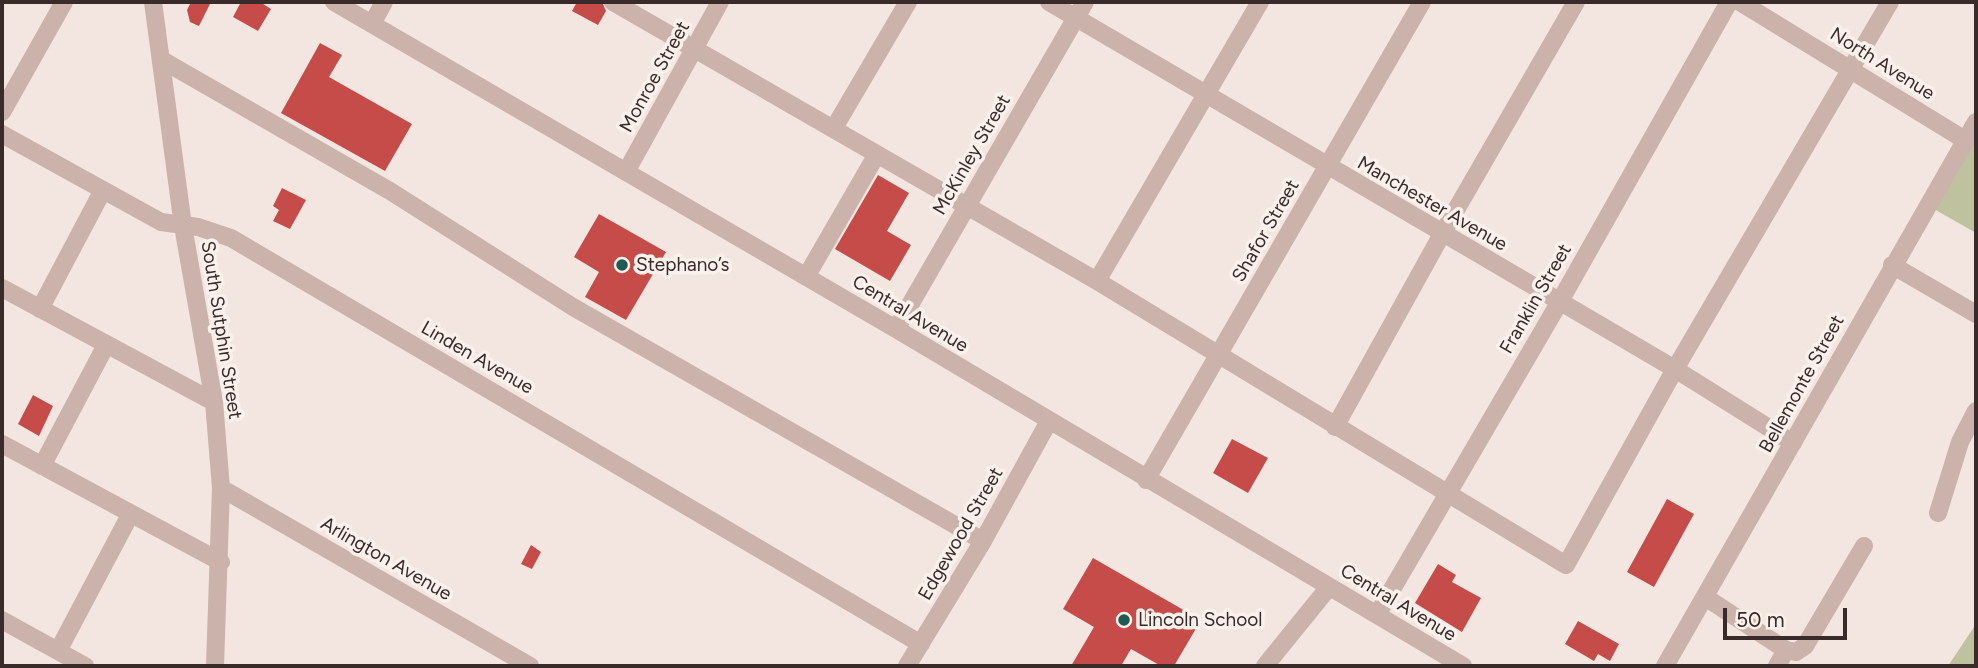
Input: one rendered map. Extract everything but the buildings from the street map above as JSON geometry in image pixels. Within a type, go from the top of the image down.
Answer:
[{"type":"street","name":"South Sutphin Street","points":[[153,2],[183,226],[214,402],[221,488],[221,562],[215,666]]},
{"type":"street","name":"Central Avenue","points":[[334,2],[896,329],[1462,666]]},
{"type":"street","points":[[372,24],[384,2]]},
{"type":"street","points":[[613,2],[1097,281],[1335,428],[1566,565],[1675,369],[1890,2]]},
{"type":"street","name":"Monroe Street","points":[[626,172],[720,2]]},
{"type":"street","points":[[834,128],[908,2]]},
{"type":"street","name":"Manchester Avenue","points":[[1049,2],[1081,9],[1206,96],[1675,369],[1793,443]]},
{"type":"street","points":[[1097,281],[1260,2]]},
{"type":"street","name":"Shafor Street","points":[[1146,480],[1422,2]]},
{"type":"street","points":[[1335,428],[1442,234],[1576,2]]},
{"type":"street","name":"Franklin Street","points":[[1377,615],[1445,494],[1559,303],[1729,2]]},
{"type":"street","name":"North Avenue","points":[[1740,2],[1965,140]]},
{"type":"street","points":[[2,112],[56,4]]},
{"type":"street","name":"McKinley Street","points":[[896,329],[1081,9]]},
{"type":"street","points":[[162,60],[390,191],[573,307],[983,541]]},
{"type":"street","name":"Bellemonte Street","points":[[1665,666],[1976,122]]},
{"type":"street","name":"Linden Avenue","points":[[2,134],[161,222],[198,227],[232,238],[921,644]]},
{"type":"street","points":[[806,277],[877,154]]},
{"type":"street","points":[[40,309],[103,190]]},
{"type":"street","points":[[1892,265],[1976,314]]},
{"type":"street","points":[[2,288],[214,402]]},
{"type":"street","points":[[42,466],[106,345]]},
{"type":"street","points":[[1938,513],[1960,442],[1976,411]]},
{"type":"street","name":"Edgewood Street","points":[[910,665],[1049,421]]},
{"type":"street","points":[[2,444],[221,562]]},
{"type":"street","name":"Arlington Avenue","points":[[221,488],[530,666]]},
{"type":"street","points":[[58,651],[130,515]]},
{"type":"street","points":[[1705,597],[1782,658],[1805,646],[1864,546]]},
{"type":"street","points":[[1265,666],[1329,587]]},
{"type":"street","points":[[2,620],[85,666]]},
{"type":"green space","points":[[1976,122],[1976,233],[1927,205]]},
{"type":"green space","points":[[1976,624],[1976,666],[1948,666]]},
{"type":"place","name":"Stephano’s","points":[[622,265]]},
{"type":"place","name":"Lincoln School","points":[[1124,620]]}]
